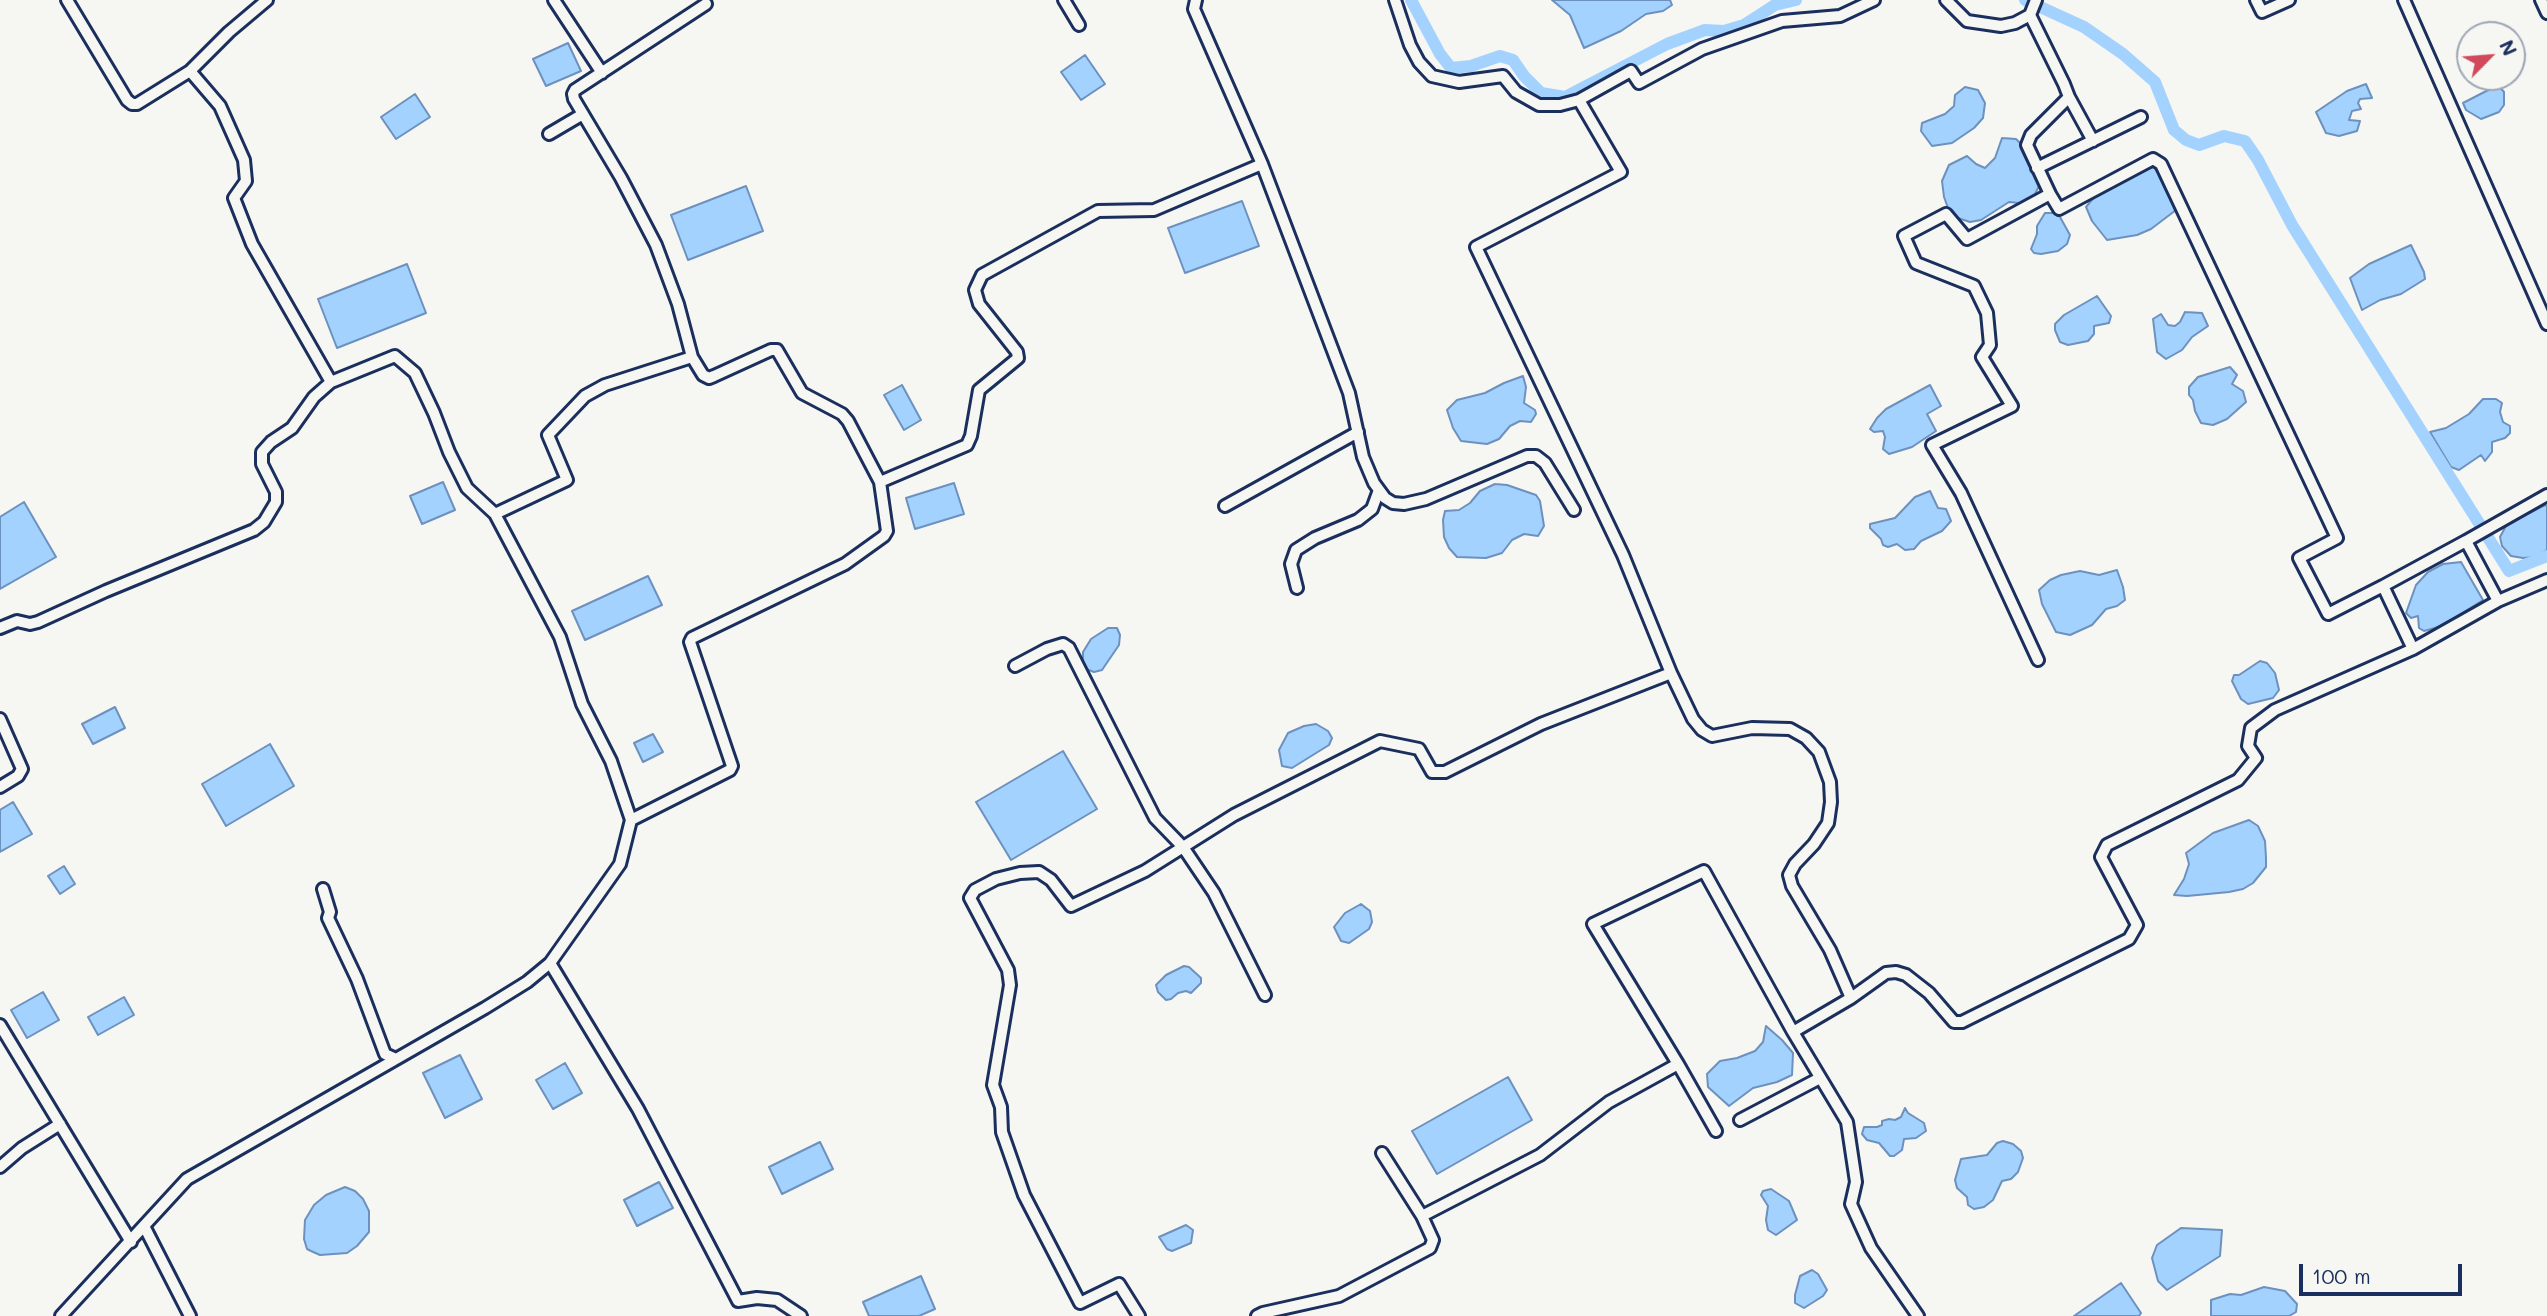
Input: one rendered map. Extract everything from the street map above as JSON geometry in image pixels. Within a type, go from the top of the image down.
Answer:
[{"type":"street","points":[[67,0],[132,104],[137,104],[190,71],[229,32],[267,0]]},
{"type":"street","points":[[554,0],[602,72]]},
{"type":"street","points":[[1064,0],[1079,25]]},
{"type":"street","points":[[1196,0],[1194,9],[1262,164],[1349,393],[1363,457],[1379,490],[1393,503],[1404,504],[1426,499],[1528,456],[1536,456],[1545,463],[1574,510]]},
{"type":"street","points":[[1395,0],[1410,45],[1419,62],[1432,76],[1459,82],[1503,76],[1516,92],[1539,105],[1560,105],[1579,100],[1631,71],[1639,83],[1702,49],[1782,21],[1840,16],[1874,0]]},
{"type":"street","points":[[1946,0],[1967,21],[2001,26],[2029,15],[2036,0]]},
{"type":"street","points":[[2256,0],[2262,12],[2288,0]]},
{"type":"street","points":[[2404,0],[2547,324]]},
{"type":"street","points":[[2541,0],[2547,13]]},
{"type":"street","points":[[631,820],[730,770],[732,766],[690,639],[845,564],[884,536],[887,526],[880,482],[846,417],[802,393],[777,350],[771,350],[709,378],[704,375],[692,357],[678,304],[656,245],[573,94],[705,4]]},
{"type":"street","points":[[2029,15],[2093,141]]},
{"type":"street","points":[[190,71],[220,106],[244,160],[246,181],[234,198],[252,244],[331,382]]},
{"type":"street","points":[[2069,97],[2028,140],[2029,150],[2050,194],[2059,209],[2153,159],[2161,164],[2337,538],[2299,558],[2328,614],[2547,495]]},
{"type":"street","points":[[1579,100],[1620,172],[1476,247],[1623,555],[1671,673],[1693,719],[1702,730],[1712,736],[1752,728],[1790,729],[1806,738],[1819,752],[1830,782],[1828,823],[1789,875],[1830,950],[1851,998]]},
{"type":"street","points":[[549,134],[583,114]]},
{"type":"street","points":[[2037,168],[2141,117]]},
{"type":"street","points":[[880,482],[967,445],[979,390],[1018,358],[1017,352],[979,304],[975,290],[982,275],[1098,211],[1154,210],[1262,164]]},
{"type":"street","points":[[2038,660],[1961,493],[1932,445],[2012,406],[1982,357],[1990,345],[1987,313],[1974,286],[1916,263],[1904,236],[1946,214],[1967,239],[2050,194]]},
{"type":"street","points":[[0,628],[16,621],[30,624],[38,622],[254,530],[264,522],[276,502],[276,492],[262,464],[262,452],[271,442],[292,428],[314,397],[331,382],[395,356],[415,373],[467,488],[495,514],[560,637],[582,704],[611,761],[631,820],[620,864],[550,963],[527,982],[187,1179],[61,1316]]},
{"type":"street","points":[[495,514],[567,480],[548,435],[585,396],[605,385],[692,357]]},
{"type":"street","points":[[1225,506],[1358,432]]},
{"type":"street","points":[[1297,588],[1291,564],[1296,550],[1315,538],[1358,520],[1373,509],[1379,490]]},
{"type":"street","points":[[2466,541],[2498,601]]},
{"type":"street","points":[[1793,1032],[1851,998],[1886,973],[1896,972],[1906,975],[1929,993],[1954,1022],[1962,1022],[2129,939],[2137,925],[2101,857],[2107,845],[2238,780],[2256,758],[2248,746],[2251,728],[2275,710],[2413,649],[2498,601],[2547,580]]},
{"type":"street","points":[[2383,586],[2413,649]]},
{"type":"street","points":[[1015,666],[1063,644],[1069,649],[1155,818],[1183,847],[1214,893],[1265,995]]},
{"type":"street","points":[[1139,1316],[1119,1284],[1080,1303],[1024,1195],[1002,1132],[1001,1107],[993,1085],[1010,985],[1009,977],[970,898],[975,890],[996,879],[1039,872],[1051,880],[1071,906],[1145,871],[1234,815],[1380,741],[1419,749],[1432,772],[1445,772],[1541,724],[1671,673]]},
{"type":"street","points":[[0,719],[22,769],[18,776],[0,787]]},
{"type":"street","points":[[1716,1131],[1593,924],[1704,871],[1793,1032],[1847,1122],[1856,1182],[1851,1204],[1871,1248],[1918,1316]]},
{"type":"street","points":[[323,889],[330,912],[328,918],[357,979],[385,1054],[396,1059]]},
{"type":"street","points":[[550,963],[638,1109],[738,1301],[757,1298],[777,1300],[801,1316]]},
{"type":"street","points":[[0,1025],[131,1242]]},
{"type":"street","points":[[1422,1216],[1540,1155],[1609,1102],[1678,1064]]},
{"type":"street","points":[[1740,1120],[1820,1079]]},
{"type":"street","points":[[0,1167],[22,1148],[60,1125]]},
{"type":"street","points":[[1257,1316],[1339,1296],[1430,1248],[1433,1240],[1422,1216],[1382,1153]]},
{"type":"street","points":[[144,1226],[190,1316]]},
{"type":"water","points":[[1552,0],[1670,0],[1672,5],[1663,11],[1646,14],[1621,31],[1584,48],[1570,15]]},
{"type":"water","points":[[568,43],[581,71],[546,86],[533,59]]},
{"type":"water","points":[[1085,55],[1105,84],[1081,100],[1061,72]]},
{"type":"water","points":[[2366,84],[2372,98],[2360,99],[2358,103],[2361,109],[2352,111],[2349,120],[2360,121],[2357,131],[2339,136],[2326,133],[2316,112],[2347,91]]},
{"type":"water","points":[[1965,87],[1978,90],[1985,103],[1983,118],[1974,128],[1952,143],[1932,146],[1921,131],[1922,123],[1945,114],[1954,106],[1955,95]]},
{"type":"water","points":[[2486,91],[2504,92],[2504,105],[2499,112],[2481,119],[2466,110],[2463,103]]},
{"type":"water","points":[[415,94],[430,117],[396,139],[381,117]]},
{"type":"water","points":[[2002,138],[2016,139],[2022,145],[2040,184],[2035,194],[2019,203],[2009,202],[1981,220],[1970,222],[1958,218],[1948,208],[1944,197],[1942,181],[1949,165],[1967,156],[1985,168],[1995,158]]},
{"type":"water","points":[[2154,167],[2176,210],[2151,229],[2137,235],[2107,240],[2092,221],[2086,207],[2095,196],[2135,173]]},
{"type":"water","points":[[746,186],[763,231],[688,260],[671,215]]},
{"type":"water","points":[[1242,201],[1259,246],[1185,273],[1168,228]]},
{"type":"water","points":[[2045,213],[2056,213],[2070,235],[2067,244],[2058,251],[2034,253],[2031,249],[2037,226]]},
{"type":"water","points":[[2411,245],[2425,279],[2401,294],[2380,300],[2362,310],[2350,278],[2369,264]]},
{"type":"water","points":[[407,264],[426,313],[337,348],[318,299]]},
{"type":"water","points":[[2097,296],[2111,316],[2109,323],[2094,326],[2094,334],[2088,341],[2068,345],[2060,342],[2055,324],[2064,315]]},
{"type":"water","points":[[2185,312],[2202,313],[2208,326],[2192,337],[2182,350],[2166,359],[2157,352],[2153,319],[2161,314],[2168,325],[2175,326]]},
{"type":"water","points":[[2230,367],[2237,375],[2232,384],[2243,391],[2246,402],[2227,419],[2213,425],[2201,423],[2189,395],[2189,387],[2198,377]]},
{"type":"water","points":[[1523,376],[1526,387],[1524,403],[1535,410],[1536,414],[1531,422],[1520,421],[1510,426],[1499,439],[1487,444],[1461,441],[1447,410],[1457,400],[1485,393]]},
{"type":"water","points":[[902,385],[921,420],[904,430],[884,395]]},
{"type":"water","points":[[1930,385],[1941,406],[1927,414],[1936,431],[1912,447],[1889,454],[1883,449],[1883,431],[1874,432],[1870,429],[1886,409]]},
{"type":"water","points":[[2483,399],[2496,399],[2502,403],[2500,412],[2503,422],[2510,426],[2510,433],[2505,438],[2492,442],[2492,452],[2485,461],[2481,455],[2459,470],[2451,467],[2430,432],[2446,428],[2469,414]]},
{"type":"water","points":[[443,482],[455,510],[422,524],[410,496]]},
{"type":"water","points":[[954,483],[964,514],[915,529],[906,498]]},
{"type":"water","points":[[1495,484],[1507,485],[1536,495],[1540,501],[1544,526],[1538,536],[1524,534],[1512,540],[1502,553],[1486,558],[1457,557],[1444,537],[1445,511],[1459,510],[1470,503],[1480,491]]},
{"type":"water","points":[[1930,491],[1938,508],[1946,509],[1951,521],[1942,531],[1921,541],[1914,549],[1905,550],[1897,544],[1888,547],[1883,545],[1870,528],[1870,524],[1895,518],[1915,497]]},
{"type":"water","points":[[24,502],[56,557],[0,589],[0,517]]},
{"type":"water","points":[[2545,505],[2547,550],[2535,557],[2511,556],[2502,546],[2500,537],[2507,524]]},
{"type":"water","points":[[2461,562],[2483,600],[2442,626],[2424,631],[2419,628],[2418,616],[2411,618],[2406,613],[2416,585],[2428,572],[2443,564]]},
{"type":"water","points":[[2117,570],[2125,600],[2106,609],[2092,625],[2070,635],[2056,632],[2042,604],[2039,590],[2061,575],[2080,571],[2099,575]]},
{"type":"water","points":[[648,576],[662,605],[585,640],[572,611]]},
{"type":"water","points":[[1108,628],[1117,628],[1120,635],[1119,645],[1102,670],[1094,672],[1086,669],[1083,665],[1083,652],[1091,639]]},
{"type":"water","points":[[2260,661],[2267,663],[2275,673],[2279,690],[2273,698],[2248,704],[2241,699],[2232,681],[2234,675],[2239,675]]},
{"type":"water","points":[[115,707],[125,728],[93,744],[82,724]]},
{"type":"water","points":[[1316,724],[1328,731],[1332,738],[1329,745],[1292,768],[1282,766],[1279,750],[1288,733]]},
{"type":"water","points":[[653,734],[663,752],[643,762],[634,743]]},
{"type":"water","points":[[270,744],[294,786],[226,826],[202,784]]},
{"type":"water","points":[[1063,751],[1097,809],[1011,860],[976,802]]},
{"type":"water","points":[[13,802],[32,834],[0,852],[0,810]]},
{"type":"water","points":[[2249,820],[2258,826],[2265,841],[2266,867],[2253,883],[2243,889],[2229,892],[2174,895],[2189,864],[2186,853],[2213,833]]},
{"type":"water","points":[[64,866],[75,884],[60,894],[48,876]]},
{"type":"water","points":[[1361,904],[1370,911],[1372,922],[1369,929],[1349,943],[1341,941],[1334,927],[1345,913]]},
{"type":"water","points":[[1184,966],[1201,978],[1201,983],[1191,993],[1178,993],[1166,1000],[1158,992],[1156,985],[1166,975]]},
{"type":"water","points":[[43,992],[59,1020],[27,1038],[11,1010]]},
{"type":"water","points":[[124,997],[134,1015],[98,1035],[88,1017]]},
{"type":"water","points":[[1766,1026],[1793,1053],[1792,1075],[1753,1088],[1729,1106],[1708,1087],[1707,1074],[1720,1061],[1755,1051],[1763,1042]]},
{"type":"water","points":[[460,1055],[482,1099],[445,1118],[423,1073]]},
{"type":"water","points":[[565,1063],[582,1093],[553,1109],[536,1080]]},
{"type":"water","points":[[1508,1077],[1532,1120],[1437,1174],[1412,1131]]},
{"type":"water","points":[[1905,1108],[1924,1123],[1926,1131],[1916,1138],[1904,1139],[1902,1150],[1890,1156],[1879,1143],[1867,1140],[1862,1134],[1864,1127],[1877,1127],[1882,1125],[1882,1121],[1895,1120],[1901,1117]]},
{"type":"water","points":[[2003,1141],[2013,1144],[2021,1151],[2023,1158],[2018,1172],[2011,1179],[2002,1181],[1993,1200],[1984,1207],[1974,1209],[1968,1205],[1967,1197],[1957,1188],[1955,1180],[1961,1159],[1987,1155],[1997,1143]]},
{"type":"water","points":[[820,1142],[833,1169],[782,1194],[769,1167]]},
{"type":"water","points":[[659,1182],[673,1208],[637,1226],[624,1200]]},
{"type":"water","points":[[345,1187],[355,1191],[363,1199],[369,1211],[369,1232],[347,1253],[320,1255],[307,1249],[304,1239],[305,1220],[314,1205],[326,1195]]},
{"type":"water","points":[[1771,1189],[1789,1201],[1797,1220],[1776,1235],[1768,1230],[1768,1206],[1761,1195],[1763,1191]]},
{"type":"water","points":[[1186,1225],[1193,1230],[1191,1243],[1172,1251],[1167,1249],[1159,1237]]},
{"type":"water","points":[[2181,1228],[2222,1230],[2220,1256],[2167,1290],[2158,1281],[2152,1258],[2157,1245]]},
{"type":"water","points":[[1812,1270],[1818,1274],[1827,1290],[1823,1296],[1804,1308],[1795,1303],[1795,1295],[1800,1276]]},
{"type":"water","points":[[921,1276],[935,1309],[919,1316],[869,1316],[863,1302]]},
{"type":"water","points":[[2121,1283],[2141,1313],[2139,1316],[2074,1316]]},
{"type":"water","points":[[2264,1287],[2285,1291],[2297,1304],[2296,1312],[2289,1316],[2211,1316],[2211,1300],[2230,1294],[2241,1295]]},
{"type":"waterway","points":[[1411,0],[1440,54],[1451,68],[1471,66],[1500,56],[1513,60],[1541,93],[1565,97],[1667,44],[1705,30],[1724,31],[1744,25],[1775,5],[1796,0]]},
{"type":"waterway","points":[[2025,0],[2084,27],[2123,54],[2155,82],[2174,130],[2186,140],[2199,145],[2224,136],[2245,141],[2292,225],[2509,571],[2547,556]]}]
